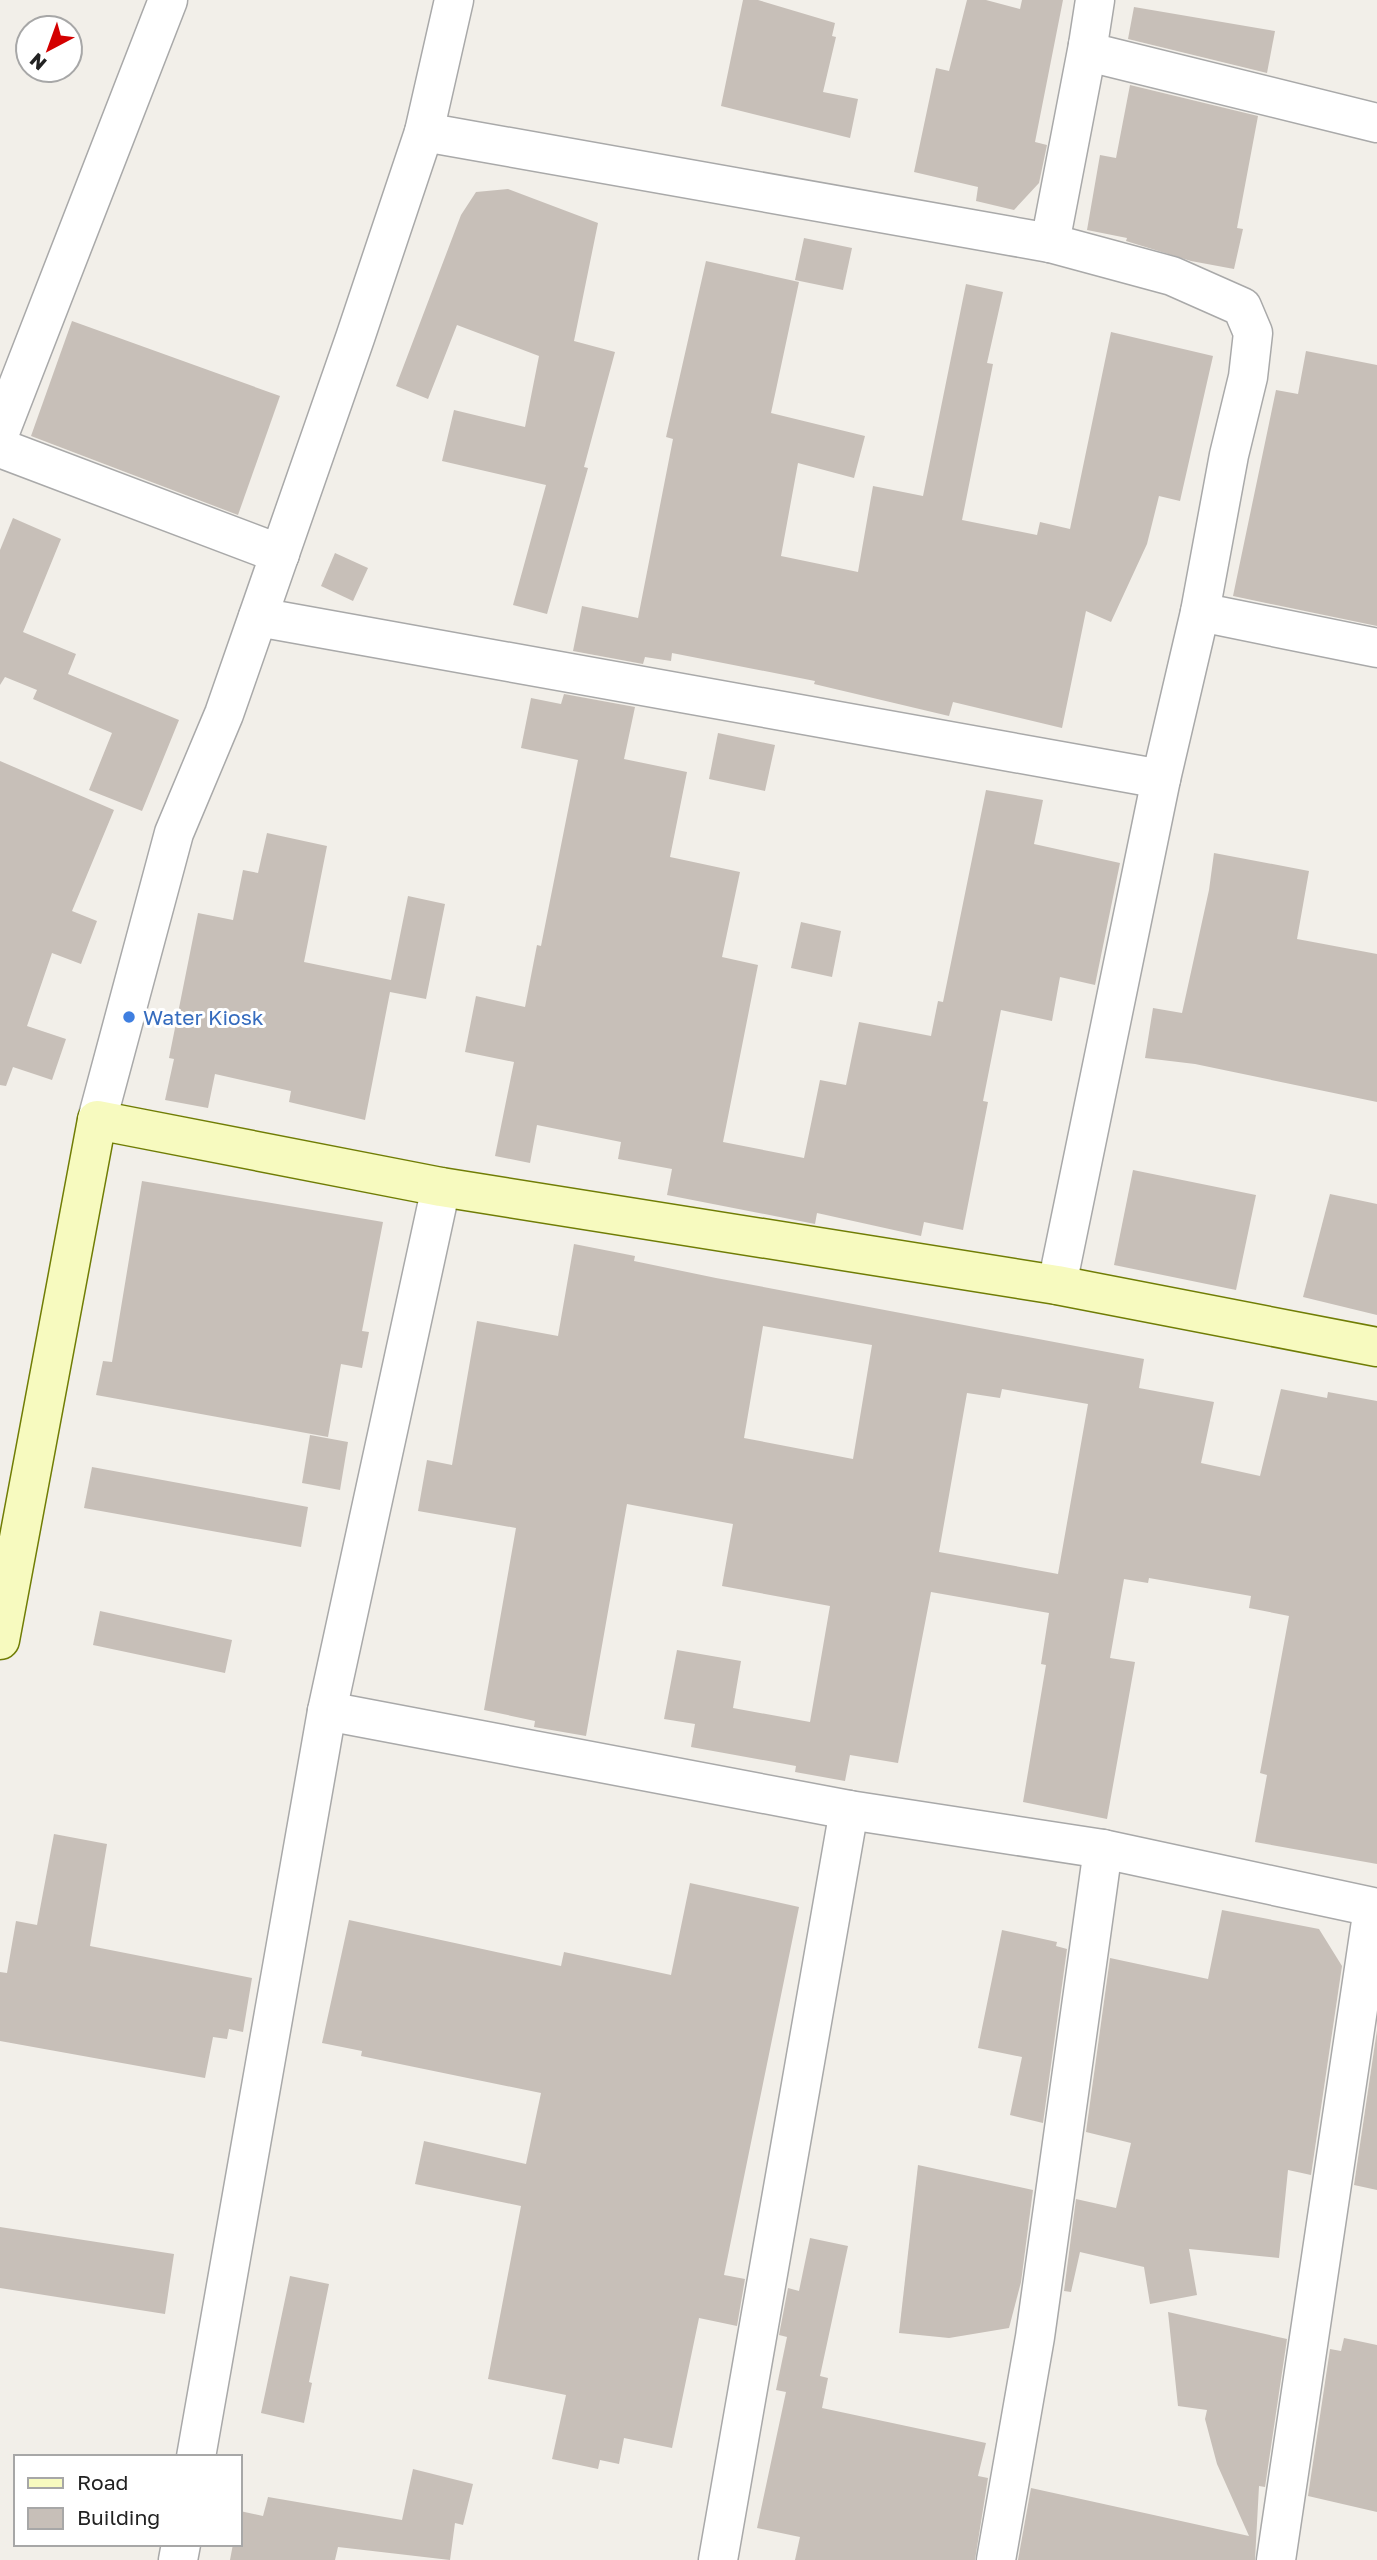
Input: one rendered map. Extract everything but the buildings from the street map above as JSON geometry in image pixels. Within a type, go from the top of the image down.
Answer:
[{"type":"main road","points":[[0,1640],[97,1119],[441,1187],[1057,1286],[1377,1347]]},
{"type":"street","points":[[0,432],[168,0]]},
{"type":"street","points":[[97,1119],[174,833],[224,714],[424,132],[454,0]]},
{"type":"street","points":[[1050,243],[1095,0]]},
{"type":"street","points":[[1088,45],[1097,54],[1377,123]]},
{"type":"street","points":[[424,132],[1050,243],[1172,276],[1242,307],[1253,333],[1248,377],[1229,455],[1200,612],[1161,779],[1057,1286]]},
{"type":"street","points":[[0,448],[280,554]]},
{"type":"street","points":[[1200,612],[1377,648]]},
{"type":"street","points":[[258,617],[1161,779]]},
{"type":"street","points":[[197,2455],[327,1711],[441,1187]]},
{"type":"street","points":[[327,1711],[849,1810],[1103,1849],[1375,1908],[1276,2560]]},
{"type":"street","points":[[718,2560],[849,1810]]},
{"type":"street","points":[[996,2560],[1035,2337],[1103,1849]]},
{"type":"place","name":"Water Kiosk","points":[[129,1017]]}]
